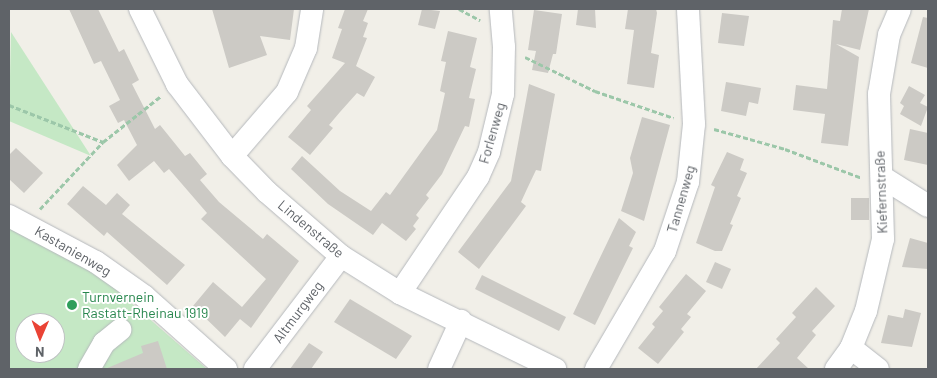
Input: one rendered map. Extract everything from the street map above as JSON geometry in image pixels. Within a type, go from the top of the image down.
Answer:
[{"type":"street","name":"Lindenstraße","points":[[140,9],[177,84],[232,156],[267,192],[342,256],[400,293],[462,321],[555,369]]},
{"type":"street","points":[[232,156],[287,92],[306,48],[312,9]]},
{"type":"street","name":"Forlenweg","points":[[400,293],[478,177],[489,152],[503,94],[504,47],[501,9]]},
{"type":"street","name":"Tannenweg","points":[[596,369],[665,251],[688,182],[694,124],[688,9]]},
{"type":"street","name":"Kiefernstraße","points":[[836,369],[850,348],[866,311],[883,239],[879,94],[889,35],[900,9]]},
{"type":"street","points":[[882,177],[928,206]]},
{"type":"street","name":"Kastanienweg","points":[[17,220],[96,262],[128,285],[226,369]]},
{"type":"street","name":"Altmurgweg","points":[[255,369],[342,256]]},
{"type":"street","points":[[439,369],[462,321]]},
{"type":"street","points":[[89,369],[104,343],[120,330]]},
{"type":"street","points":[[850,348],[878,369]]},
{"type":"path","points":[[17,220],[103,142],[177,84]]},
{"type":"path","points":[[9,105],[103,142]]},
{"type":"green space","points":[[11,32],[91,156],[9,121]]},
{"type":"green space","name":"Turnvernein Rastatt-Rheinau 1919","points":[[9,227],[70,258],[114,288],[207,369],[9,369]]},
{"type":"building","points":[[69,9],[98,9],[119,52],[124,49],[139,80],[132,84],[155,129],[160,125],[185,156],[190,153],[207,174],[200,180],[219,202],[263,239],[267,234],[299,261],[251,328],[240,319],[225,337],[193,306],[213,282],[242,307],[266,279],[201,219],[207,213],[169,169],[164,173],[154,161],[129,181],[117,165],[137,145],[124,120],[118,123],[109,106],[120,100],[101,61],[94,64]]},
{"type":"building","points":[[212,9],[294,9],[290,40],[260,36],[267,55],[229,68]]},
{"type":"building","points":[[345,9],[368,9],[363,21],[368,23],[363,37],[367,38],[356,66],[375,77],[364,97],[357,93],[329,125],[333,128],[310,155],[288,137],[311,110],[307,106],[345,63],[332,58],[342,29],[338,28]]},
{"type":"building","points":[[422,9],[440,11],[435,29],[418,25]]},
{"type":"building","points":[[578,9],[595,9],[596,28],[576,25]]},
{"type":"building","points":[[628,9],[656,9],[651,53],[659,55],[654,88],[627,84],[634,30],[625,29]]},
{"type":"building","points":[[842,9],[869,9],[860,50],[836,44],[859,57],[848,146],[821,143],[825,114],[793,110],[796,85],[827,89],[833,20],[840,21]]},
{"type":"building","points":[[534,10],[562,14],[556,54],[553,54],[548,73],[532,70],[536,51],[528,50]]},
{"type":"building","points":[[722,13],[749,16],[744,46],[718,43]]},
{"type":"building","points":[[923,17],[928,18],[928,68],[911,63]]},
{"type":"building","points":[[448,31],[477,38],[470,67],[476,69],[469,98],[475,99],[469,127],[465,126],[442,174],[426,195],[429,198],[416,215],[419,218],[413,226],[416,229],[406,241],[382,223],[373,235],[328,204],[291,169],[302,156],[340,191],[371,211],[386,192],[390,195],[437,130],[445,93],[440,91],[446,62],[441,61]]},
{"type":"building","points":[[726,82],[761,88],[758,104],[749,102],[746,116],[721,111]]},
{"type":"building","points":[[529,84],[555,94],[541,171],[536,170],[521,202],[526,206],[479,269],[458,252],[511,181]]},
{"type":"building","points":[[909,86],[925,95],[920,103],[928,107],[921,126],[900,114],[904,106],[900,103]]},
{"type":"building","points":[[642,117],[670,125],[644,221],[621,211],[633,173],[630,158]]},
{"type":"building","points":[[910,129],[928,133],[928,165],[904,160]]},
{"type":"building","points":[[16,148],[43,173],[24,193],[9,179],[9,155]]},
{"type":"building","points":[[727,152],[744,159],[740,170],[747,173],[737,196],[741,198],[730,224],[733,225],[722,251],[715,251],[696,243],[715,187],[711,185]]},
{"type":"building","points":[[83,186],[106,205],[117,193],[130,205],[122,214],[185,265],[167,285],[107,232],[104,236],[67,204]]},
{"type":"building","points":[[851,198],[869,198],[869,220],[851,220]]},
{"type":"building","points":[[619,218],[636,232],[629,246],[633,248],[595,325],[573,314]]},
{"type":"building","points":[[910,238],[928,243],[928,269],[902,267]]},
{"type":"building","points":[[715,262],[731,269],[722,289],[706,282]]},
{"type":"building","points":[[686,274],[706,291],[687,314],[691,317],[681,329],[684,332],[658,364],[638,348],[655,327],[652,324],[663,311],[659,307]]},
{"type":"building","points":[[482,275],[566,317],[559,331],[475,289]]},
{"type":"building","points":[[816,287],[835,306],[812,331],[816,335],[797,358],[809,369],[756,369],[780,343],[776,339],[796,317],[792,313]]},
{"type":"building","points":[[350,299],[412,336],[396,359],[334,322]]},
{"type":"building","points":[[905,309],[921,313],[912,347],[881,343],[888,315],[903,318]]},
{"type":"building","points":[[158,341],[167,369],[105,369],[143,353],[141,346]]},
{"type":"building","points":[[309,343],[323,352],[311,369],[290,369]]},
{"type":"place","name":"Turnvernein Rastatt-Rheinau 1919","points":[[72,305]]}]
